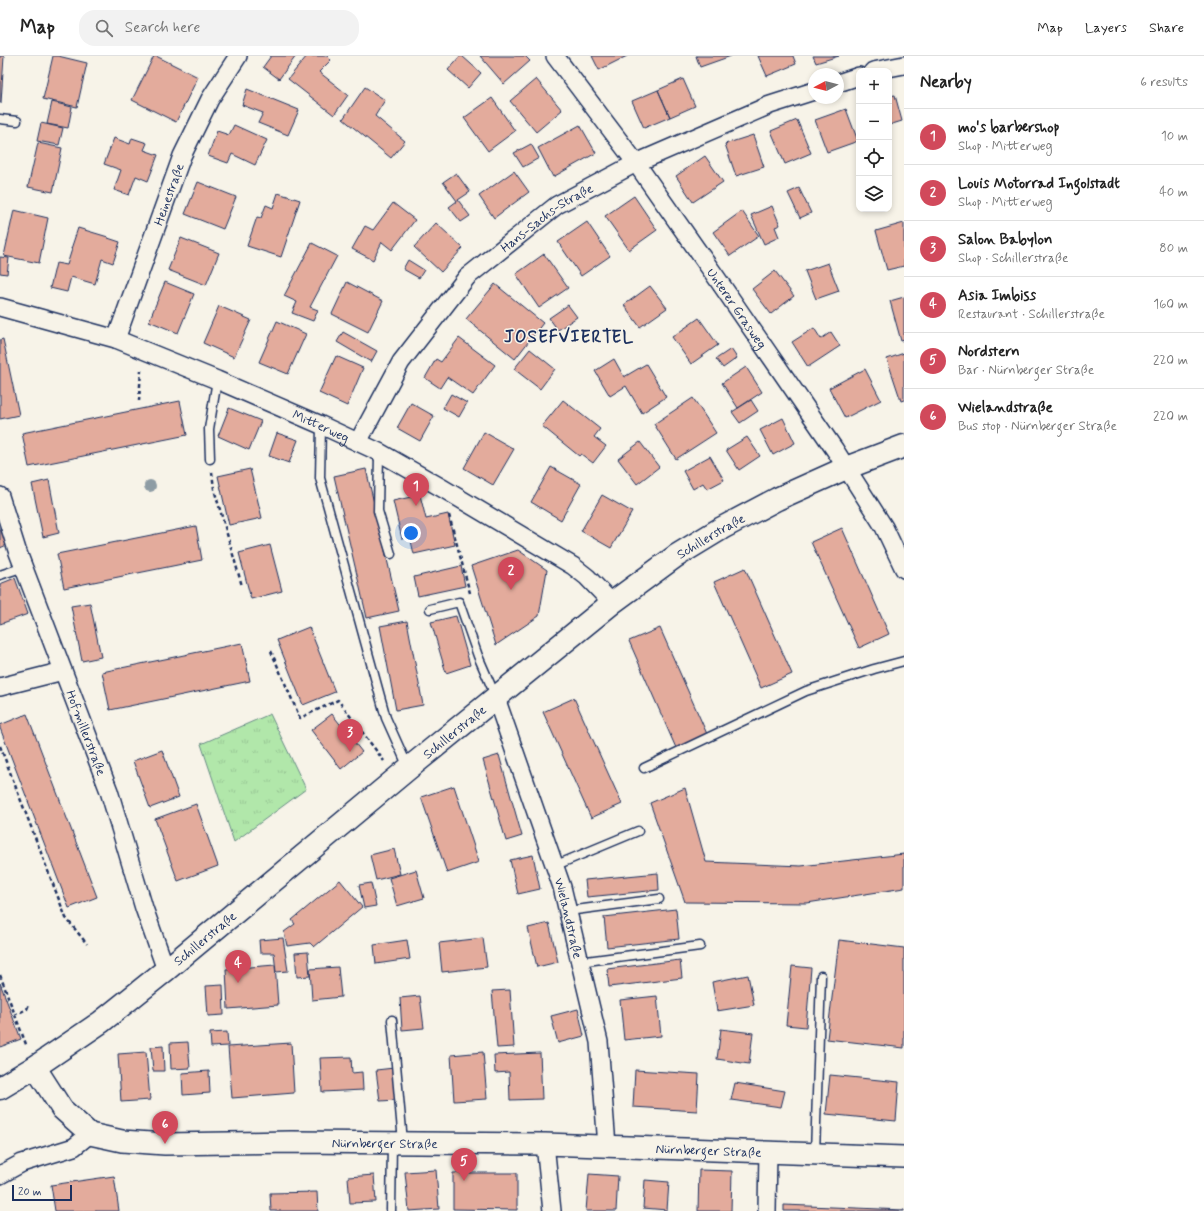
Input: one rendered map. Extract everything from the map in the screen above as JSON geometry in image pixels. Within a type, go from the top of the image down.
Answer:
[{"type":"main road","name":"Schillerstraße","points":[[31,1059],[101,1022],[166,970],[408,768],[612,603],[676,556],[722,528],[777,499],[846,468],[904,446]]},
{"type":"main road","points":[[0,1088],[31,1059]]},
{"type":"street","name":"Heinestraße","points":[[116,339],[182,156],[210,99],[238,56]]},
{"type":"street","name":"Unterer Grasweg","points":[[555,56],[636,162],[846,468],[884,527],[904,569]]},
{"type":"street","points":[[888,68],[904,65]]},
{"type":"street","points":[[844,81],[856,77]]},
{"type":"street","name":"Hans-Sachs-Straße","points":[[358,442],[401,362],[467,277],[557,205],[636,162],[770,105],[808,93]]},
{"type":"street","name":"Mitterweg","points":[[0,307],[116,339],[217,380],[380,452],[573,566],[587,577],[612,603]]},
{"type":"street","name":"Hofmillerstraße","points":[[0,496],[62,671],[110,791],[144,908],[166,970]]},
{"type":"street","points":[[0,687],[62,671]]},
{"type":"street","name":"Wielandstraße","points":[[496,698],[562,887],[599,1042],[607,1146]]},
{"type":"street","name":"Nürnberger Straße","points":[[31,1059],[62,1109],[90,1134],[122,1141],[165,1144],[291,1142],[545,1144],[904,1157]]},
{"type":"street","points":[[0,1175],[22,1163],[74,1147],[90,1134]]},
{"type":"street","points":[[545,1144],[552,1211]]},
{"type":"street","points":[[767,1211],[768,1151]]},
{"type":"lane","points":[[0,119],[17,121]]},
{"type":"lane","points":[[210,459],[209,429],[217,380]]},
{"type":"lane","points":[[321,425],[320,478],[386,718],[408,768]]},
{"type":"lane","points":[[380,452],[378,511],[391,554]]},
{"type":"lane","points":[[0,576],[24,567]]},
{"type":"lane","points":[[430,609],[459,602],[478,656],[496,698]]},
{"type":"lane","points":[[644,768],[806,691],[904,661]]},
{"type":"lane","points":[[554,866],[638,831]]},
{"type":"lane","points":[[568,912],[659,898]]},
{"type":"lane","points":[[580,962],[700,946]]},
{"type":"lane","points":[[815,1153],[821,976]]},
{"type":"lane","points":[[391,1211],[398,1143],[392,1020]]},
{"type":"path","points":[[139,401],[142,350]]},
{"type":"path","points":[[210,459],[214,489],[242,586]]},
{"type":"path","points":[[442,488],[470,594]]},
{"type":"path","points":[[271,651],[300,718],[338,700],[386,764]]},
{"type":"path","points":[[0,746],[66,918],[87,944]]},
{"type":"path","points":[[0,975],[31,1059]]},
{"type":"path","points":[[14,1015],[27,1009],[29,1004]]},
{"type":"green space","points":[[270,714],[306,789],[234,842],[201,744]]},
{"type":"building","points":[[0,56],[4,56],[1,103],[0,103]]},
{"type":"building","points":[[53,56],[87,63],[77,107],[43,99]]},
{"type":"building","points":[[154,56],[198,77],[176,122],[132,100]]},
{"type":"building","points":[[271,56],[296,56],[279,79],[263,67]]},
{"type":"building","points":[[307,56],[327,56],[331,60],[319,72],[348,95],[334,115],[288,79]]},
{"type":"building","points":[[460,56],[462,56],[481,73],[468,88],[448,70]]},
{"type":"building","points":[[480,56],[525,56],[530,61],[504,84]]},
{"type":"building","points":[[592,56],[627,56],[599,70]]},
{"type":"building","points":[[696,56],[731,56],[700,67]]},
{"type":"building","points":[[758,56],[793,56],[796,64],[767,76]]},
{"type":"building","points":[[813,56],[839,56],[816,63]]},
{"type":"building","points":[[536,79],[562,110],[536,132],[510,101]]},
{"type":"building","points":[[683,79],[695,106],[670,117],[658,90]]},
{"type":"building","points":[[365,87],[385,100],[375,116],[405,141],[391,158],[343,119]]},
{"type":"building","points":[[247,89],[299,110],[288,135],[258,123],[263,113],[242,105]]},
{"type":"building","points":[[658,90],[670,117],[644,128],[632,101]]},
{"type":"building","points":[[895,95],[902,121],[892,124],[892,104],[892,96]]},
{"type":"building","points":[[492,98],[515,131],[488,151],[464,118]]},
{"type":"building","points":[[52,102],[72,107],[68,128],[47,124]]},
{"type":"building","points":[[846,109],[856,136],[856,142],[827,152],[815,120]]},
{"type":"building","points":[[797,120],[811,153],[785,164],[771,131]]},
{"type":"building","points":[[41,123],[63,128],[59,145],[37,141]]},
{"type":"building","points":[[234,125],[267,140],[255,165],[232,154],[228,163],[208,156],[217,131],[229,135]]},
{"type":"building","points":[[580,125],[596,153],[553,177],[538,148]]},
{"type":"building","points":[[753,135],[764,167],[736,176],[725,144]]},
{"type":"building","points":[[114,138],[130,144],[132,138],[147,143],[144,150],[158,155],[148,181],[136,176],[129,195],[114,190],[121,170],[104,164]]},
{"type":"building","points":[[38,143],[62,148],[53,192],[28,187]]},
{"type":"building","points":[[531,144],[539,158],[523,167],[514,153]]},
{"type":"building","points":[[705,156],[723,182],[693,202],[676,176]]},
{"type":"building","points":[[514,171],[529,192],[494,218],[479,196]]},
{"type":"building","points":[[456,173],[470,192],[458,200],[470,216],[461,222],[449,207],[457,201],[443,182]]},
{"type":"building","points":[[198,182],[236,197],[223,229],[185,214]]},
{"type":"building","points":[[799,188],[811,213],[800,218],[788,193]]},
{"type":"building","points":[[278,193],[300,200],[281,257],[247,246],[257,217],[261,218],[266,205],[273,208]]},
{"type":"building","points":[[634,196],[657,230],[629,250],[605,216]]},
{"type":"building","points":[[393,203],[415,220],[392,250],[382,242],[373,260],[352,249],[365,226],[373,230]]},
{"type":"building","points":[[772,206],[780,225],[775,227],[779,237],[764,244],[751,215]]},
{"type":"building","points":[[14,210],[48,218],[39,263],[4,256]]},
{"type":"building","points":[[742,211],[759,236],[730,256],[713,232]]},
{"type":"building","points":[[587,222],[610,256],[581,276],[558,242]]},
{"type":"building","points":[[436,223],[463,248],[441,272],[414,247]]},
{"type":"building","points":[[904,223],[904,266],[887,270],[876,231]]},
{"type":"building","points":[[78,228],[120,242],[113,263],[102,259],[95,284],[71,277],[67,292],[50,288],[56,263],[67,265]]},
{"type":"building","points":[[181,238],[219,253],[206,285],[168,270]]},
{"type":"building","points":[[312,243],[337,256],[310,307],[318,310],[313,321],[292,313],[297,302],[284,296]]},
{"type":"building","points":[[544,254],[568,288],[539,308],[516,274]]},
{"type":"building","points":[[0,257],[9,258],[7,274],[0,273]]},
{"type":"building","points":[[408,260],[424,270],[419,278],[403,269]]},
{"type":"building","points":[[828,263],[839,291],[816,299],[805,271]]},
{"type":"building","points":[[775,271],[794,296],[771,314],[752,289]]},
{"type":"building","points":[[165,282],[194,294],[178,333],[149,321]]},
{"type":"building","points":[[347,282],[383,301],[368,332],[332,314]]},
{"type":"building","points":[[495,284],[543,323],[515,359],[466,319]]},
{"type":"building","points":[[650,286],[667,308],[640,327],[624,305]]},
{"type":"building","points":[[904,297],[904,340],[901,341],[890,301]]},
{"type":"building","points":[[568,305],[577,317],[558,330],[549,318]]},
{"type":"building","points":[[219,306],[251,320],[234,357],[203,343]]},
{"type":"building","points":[[699,318],[718,345],[691,364],[672,337]]},
{"type":"building","points":[[277,321],[306,334],[288,374],[259,362]]},
{"type":"building","points":[[814,328],[821,339],[831,332],[840,346],[808,367],[792,342]]},
{"type":"building","points":[[343,332],[377,351],[371,362],[337,342]]},
{"type":"building","points":[[459,338],[495,365],[473,395],[447,377],[440,388],[425,378],[436,359],[441,362]]},
{"type":"building","points":[[3,339],[19,415],[0,419],[0,340]]},
{"type":"building","points":[[530,349],[555,369],[540,389],[514,369]]},
{"type":"building","points":[[731,349],[737,358],[723,368],[716,359]]},
{"type":"building","points":[[904,353],[904,400],[901,401],[887,359]]},
{"type":"building","points":[[336,356],[363,368],[347,406],[319,393]]},
{"type":"building","points":[[614,359],[624,377],[646,364],[666,397],[642,413],[626,386],[610,396],[595,371]]},
{"type":"building","points":[[746,367],[762,392],[738,408],[722,383]]},
{"type":"building","points":[[865,369],[881,400],[845,418],[829,388]]},
{"type":"building","points":[[451,394],[467,403],[459,417],[443,408]]},
{"type":"building","points":[[693,398],[716,433],[676,459],[654,424]]},
{"type":"building","points":[[563,400],[600,429],[594,437],[606,446],[593,463],[581,454],[579,456],[542,426]]},
{"type":"building","points":[[751,400],[758,411],[740,423],[732,412]]},
{"type":"building","points":[[180,401],[187,435],[29,467],[22,433]]},
{"type":"building","points":[[411,403],[434,416],[420,441],[397,428]]},
{"type":"building","points":[[229,408],[261,421],[249,450],[218,436]]},
{"type":"building","points":[[783,418],[795,443],[773,455],[760,430]]},
{"type":"building","points":[[484,432],[514,449],[493,485],[464,468]]},
{"type":"building","points":[[277,433],[298,440],[289,463],[269,456]]},
{"type":"building","points":[[747,437],[760,456],[739,470],[726,450]]},
{"type":"building","points":[[640,442],[659,467],[637,484],[618,459]]},
{"type":"building","points":[[710,456],[724,480],[707,489],[703,483],[693,489],[683,471]]},
{"type":"building","points":[[551,467],[581,484],[561,520],[531,502]]},
{"type":"building","points":[[250,469],[262,518],[229,525],[218,476]]},
{"type":"building","points":[[366,469],[399,611],[367,618],[334,476]]},
{"type":"building","points":[[49,480],[59,533],[43,537],[32,484]]},
{"type":"building","points":[[420,495],[426,519],[448,514],[455,545],[414,554],[410,537],[402,539],[393,501]]},
{"type":"building","points":[[602,495],[632,512],[611,548],[581,531]]},
{"type":"building","points":[[2,525],[9,544],[0,548],[0,526]]},
{"type":"building","points":[[196,526],[202,560],[64,588],[57,554]]},
{"type":"building","points":[[842,528],[889,634],[859,648],[811,542]]},
{"type":"building","points":[[270,545],[282,591],[251,599],[239,553]]},
{"type":"building","points":[[518,550],[547,570],[539,616],[496,645],[471,566]]},
{"type":"building","points":[[461,566],[465,586],[418,596],[414,577]]},
{"type":"building","points":[[745,568],[792,674],[761,688],[714,582]]},
{"type":"building","points":[[15,578],[28,614],[0,624],[0,584]]},
{"type":"building","points":[[90,603],[101,657],[82,661],[71,606]]},
{"type":"building","points":[[456,616],[470,665],[446,673],[431,622]]},
{"type":"building","points":[[407,621],[423,705],[396,710],[380,626]]},
{"type":"building","points":[[309,627],[335,692],[303,705],[277,640]]},
{"type":"building","points":[[660,628],[707,734],[676,748],[629,641]]},
{"type":"building","points":[[242,643],[250,681],[110,710],[102,672]]},
{"type":"building","points":[[574,698],[622,804],[591,818],[543,712]]},
{"type":"building","points":[[27,714],[97,897],[69,908],[0,728],[0,725]]},
{"type":"building","points":[[332,714],[362,752],[341,769],[311,730]]},
{"type":"building","points":[[162,750],[179,797],[150,808],[133,761]]},
{"type":"building","points":[[499,755],[522,836],[506,841],[483,760]]},
{"type":"building","points":[[454,786],[479,862],[447,873],[421,797]]},
{"type":"building","points":[[685,788],[706,862],[801,866],[904,854],[904,888],[807,903],[685,902],[650,803]]},
{"type":"building","points":[[196,804],[218,866],[178,881],[155,819]]},
{"type":"building","points":[[394,849],[400,874],[376,880],[370,855]]},
{"type":"building","points":[[533,855],[540,889],[518,894],[510,860]]},
{"type":"building","points":[[416,870],[424,898],[397,906],[389,878]]},
{"type":"building","points":[[658,873],[659,890],[587,897],[585,880]]},
{"type":"building","points":[[340,880],[362,907],[314,947],[310,943],[287,946],[284,932],[295,924],[292,920]]},
{"type":"building","points":[[371,883],[376,906],[364,908],[359,885]]},
{"type":"building","points":[[676,909],[679,939],[607,947],[604,917]]},
{"type":"building","points":[[549,923],[558,962],[537,967],[528,928]]},
{"type":"building","points":[[283,938],[288,971],[276,972],[274,953],[260,953],[259,940]]},
{"type":"building","points":[[483,938],[487,967],[442,972],[439,943]]},
{"type":"building","points":[[407,940],[410,959],[376,964],[374,945]]},
{"type":"building","points":[[839,940],[904,948],[904,1048],[827,1039]]},
{"type":"building","points":[[308,952],[310,976],[297,977],[295,953]]},
{"type":"building","points":[[680,960],[682,978],[609,987],[607,969]]},
{"type":"building","points":[[275,965],[278,1005],[228,1009],[226,969]]},
{"type":"building","points":[[792,966],[811,968],[806,1027],[786,1025]]},
{"type":"building","points":[[338,967],[341,997],[312,1000],[310,969]]},
{"type":"building","points":[[748,975],[754,1005],[717,1011],[712,982]]},
{"type":"building","points":[[0,983],[21,1039],[0,1047]]},
{"type":"building","points":[[223,985],[224,1015],[208,1016],[206,986]]},
{"type":"building","points":[[510,990],[514,1047],[497,1048],[492,991]]},
{"type":"building","points":[[420,996],[424,1028],[402,1030],[400,998]]},
{"type":"building","points":[[657,996],[661,1036],[624,1040],[620,1000]]},
{"type":"building","points":[[578,1009],[584,1036],[558,1043],[551,1016]]},
{"type":"building","points":[[721,1029],[753,1033],[749,1064],[717,1059]]},
{"type":"building","points":[[227,1032],[228,1046],[211,1047],[210,1033]]},
{"type":"building","points":[[188,1042],[190,1068],[171,1069],[170,1043]]},
{"type":"building","points":[[291,1043],[294,1093],[232,1098],[228,1047]]},
{"type":"building","points":[[163,1046],[164,1071],[153,1071],[151,1047]]},
{"type":"building","points":[[146,1052],[150,1100],[121,1102],[118,1054]]},
{"type":"building","points":[[483,1052],[487,1099],[454,1101],[451,1055]]},
{"type":"building","points":[[540,1053],[542,1099],[510,1100],[509,1072],[495,1073],[494,1055]]},
{"type":"building","points":[[351,1057],[352,1073],[362,1072],[363,1090],[322,1092],[320,1058]]},
{"type":"building","points":[[394,1068],[397,1100],[380,1101],[376,1070]]},
{"type":"building","points":[[635,1070],[699,1074],[697,1111],[633,1107]]},
{"type":"building","points":[[209,1071],[210,1093],[183,1095],[182,1073]]},
{"type":"building","points":[[830,1075],[899,1082],[896,1121],[826,1114]]},
{"type":"building","points":[[735,1083],[785,1091],[781,1107],[731,1100]]},
{"type":"building","points":[[436,1170],[439,1209],[409,1211],[405,1172]]},
{"type":"building","points":[[699,1170],[732,1171],[731,1211],[698,1211]]},
{"type":"building","points":[[453,1173],[517,1173],[517,1210],[453,1209]]},
{"type":"building","points":[[589,1174],[618,1176],[616,1211],[586,1211]]},
{"type":"building","points":[[374,1175],[376,1202],[350,1203],[348,1177]]},
{"type":"building","points":[[114,1176],[119,1211],[55,1211],[51,1185]]},
{"type":"building","points":[[645,1180],[669,1182],[667,1210],[643,1208]]},
{"type":"building","points":[[317,1192],[318,1211],[271,1211],[270,1193]]},
{"type":"building","points":[[784,1205],[904,1210],[904,1211],[784,1211]]},
{"type":"place","name":"mo's barbershop","points":[[416,506]]},
{"type":"place","name":"Louis Motorrad Ingolstadt","points":[[511,590]]},
{"type":"place","name":"Salon Babylon","points":[[350,752]]},
{"type":"place","name":"Asia Imbiss","points":[[238,983]]},
{"type":"place","name":"Wielandstraße","points":[[165,1144]]},
{"type":"place","name":"Nordstern","points":[[464,1181]]},
{"type":"district","name":"JOSEFVIERTEL","points":[[569,336]]}]
